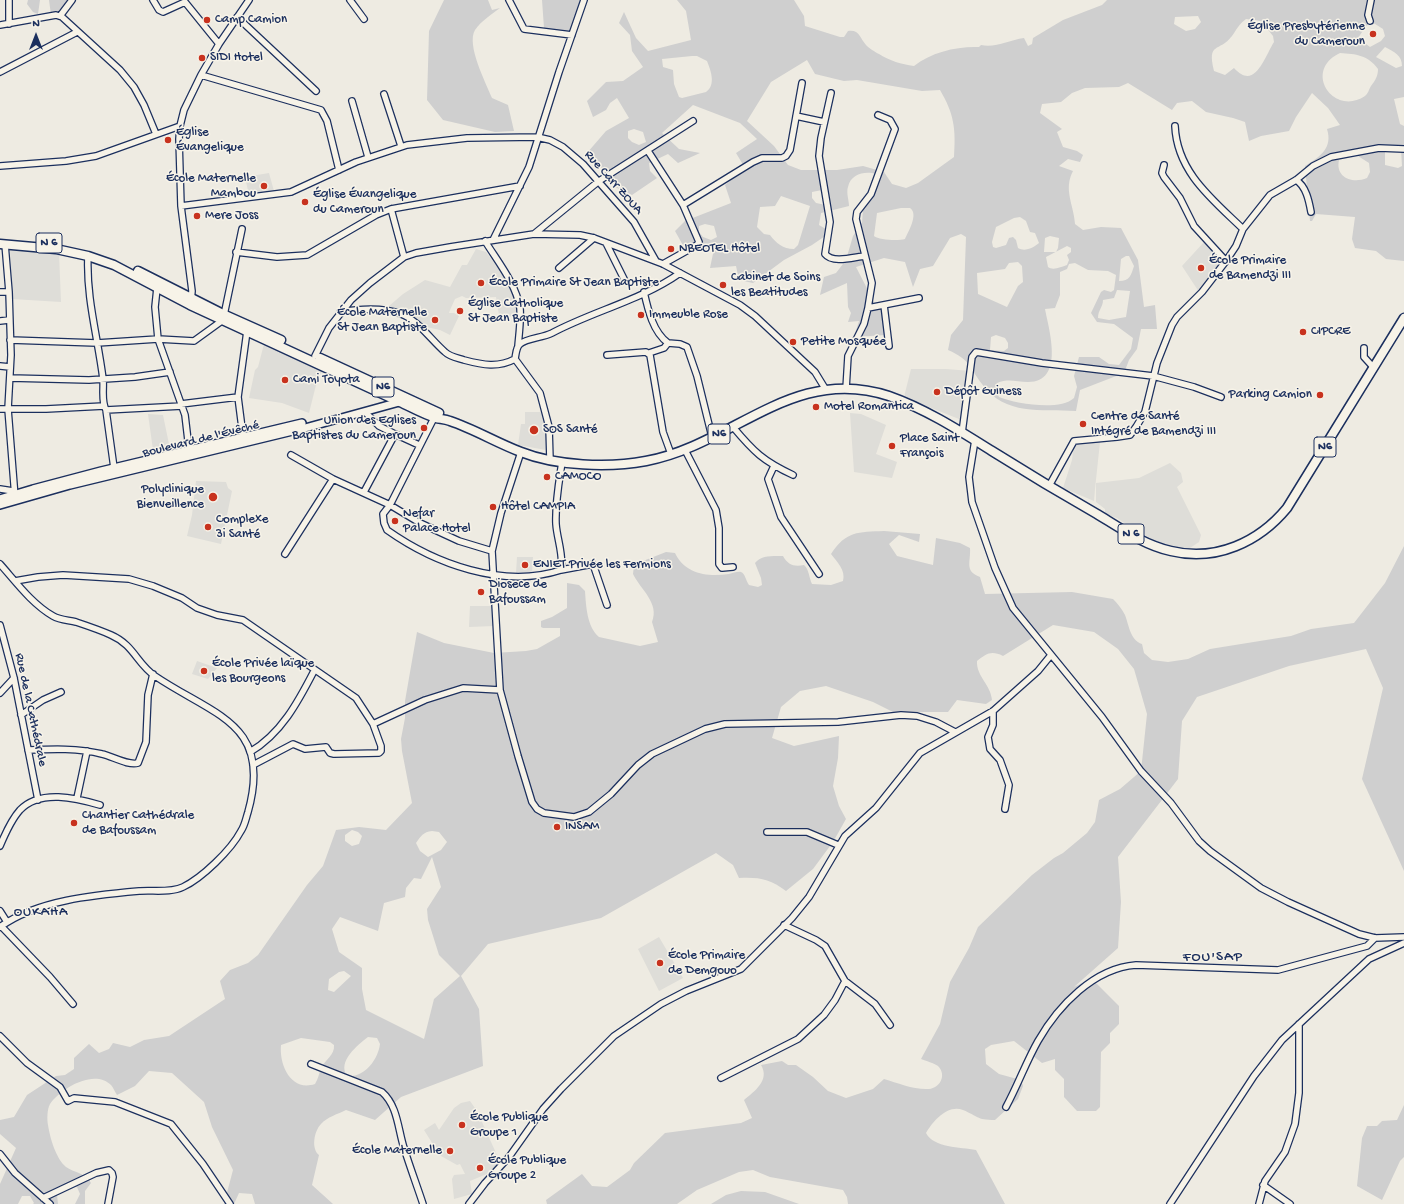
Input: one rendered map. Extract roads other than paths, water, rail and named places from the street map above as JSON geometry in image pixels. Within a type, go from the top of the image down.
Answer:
[{"type":"highway","name":"N 6","points":[[3,242],[57,247],[90,254]]},
{"type":"highway","name":"N6","points":[[90,254],[159,285],[224,318],[449,421],[521,452],[550,460],[608,464],[648,461],[685,450],[784,401],[826,390]]},
{"type":"highway","name":"N6","points":[[224,318],[247,331],[314,358]]},
{"type":"highway","name":"N6","points":[[1222,551],[1236,548],[1251,540],[1279,518],[1287,508],[1404,318]]},
{"type":"highway","points":[[826,390],[846,389],[888,396],[926,412],[975,440],[1049,486]]},
{"type":"highway","name":"N 6","points":[[1049,486],[1119,527],[1160,548],[1189,553],[1222,551]]},
{"type":"main road","name":"Boulevard de l'Évêché","points":[[0,505],[14,495],[215,446],[365,412],[400,399]]},
{"type":"main road","name":"Boulevard de l'Évêché","points":[[0,499],[189,449],[215,446],[242,436],[304,425],[400,399]]},
{"type":"street","points":[[8,0],[9,24]]},
{"type":"street","points":[[0,25],[60,16],[72,0]]},
{"type":"street","points":[[153,0],[159,10],[163,12],[185,1],[219,44]]},
{"type":"street","points":[[191,302],[181,206],[180,126],[184,110],[201,75],[219,44],[249,0]]},
{"type":"street","points":[[350,0],[364,19]]},
{"type":"street","points":[[509,0],[524,29],[572,35]]},
{"type":"street","points":[[493,240],[529,167],[584,0]]},
{"type":"street","points":[[1370,21],[1368,15],[1371,0]]},
{"type":"street","points":[[60,16],[72,25],[77,32],[120,70],[134,87],[144,105],[156,134]]},
{"type":"street","points":[[237,17],[316,91]]},
{"type":"street","points":[[0,72],[77,32]]},
{"type":"street","points":[[201,75],[321,110],[327,121],[339,170]]},
{"type":"street","points":[[683,205],[762,158],[782,158],[786,156],[790,150],[802,83]]},
{"type":"street","points":[[831,93],[824,122],[819,156],[830,222],[825,254],[836,259],[865,256]]},
{"type":"street","points":[[384,94],[400,146]]},
{"type":"street","points":[[352,101],[368,157]]},
{"type":"street","points":[[846,389],[848,356],[864,324],[872,283],[857,228],[858,212],[871,194],[895,129],[890,120],[878,115]]},
{"type":"street","points":[[796,116],[824,122]]},
{"type":"street","points":[[534,234],[599,181],[693,121]]},
{"type":"street","points":[[0,166],[66,161],[96,156],[126,147],[156,134],[180,126]]},
{"type":"street","points":[[1175,126],[1176,142],[1181,157],[1196,181],[1243,229]]},
{"type":"street","points":[[181,206],[291,192],[368,157],[400,146],[467,138],[538,137]]},
{"type":"street","name":"Rue Carr ZOUA","points":[[538,137],[550,140],[563,147],[583,164],[634,222],[656,261]]},
{"type":"street","points":[[1049,486],[1069,446],[1074,440],[1130,435],[1145,412],[1163,346],[1172,325],[1177,317],[1202,292],[1226,261],[1236,246],[1243,229],[1270,195],[1296,180],[1313,166],[1331,157],[1379,148],[1404,149]]},
{"type":"street","points":[[648,151],[683,205],[699,242],[697,245],[663,264]]},
{"type":"street","points":[[1164,165],[1162,173],[1180,198],[1194,226],[1226,261]]},
{"type":"street","points":[[1296,180],[1304,189],[1310,201],[1312,212]]},
{"type":"street","points":[[236,252],[277,257],[307,255],[376,215],[391,209],[520,186]]},
{"type":"street","points":[[391,209],[404,257]]},
{"type":"street","points":[[10,340],[97,343],[158,339],[194,341],[224,318],[236,252],[242,229]]},
{"type":"street","points":[[314,358],[339,312],[370,283],[404,257],[416,253],[534,234],[580,235],[594,238],[663,264],[740,305],[755,316],[815,372],[826,390]]},
{"type":"street","points":[[559,268],[594,238]]},
{"type":"street","points":[[485,241],[511,283],[520,308],[518,346],[515,359],[540,393],[548,427],[550,460]]},
{"type":"street","points":[[0,489],[14,495],[8,409],[10,378],[9,292],[3,242]]},
{"type":"street","points":[[606,243],[625,281]]},
{"type":"street","points":[[90,254],[88,288],[103,379],[105,408],[114,468]]},
{"type":"street","points":[[518,346],[521,343],[540,338],[565,325],[665,283],[680,273]]},
{"type":"street","points":[[159,285],[155,307],[158,339],[181,405],[189,449]]},
{"type":"street","points":[[0,292],[9,292]]},
{"type":"street","points":[[644,292],[654,324],[659,334],[668,344]]},
{"type":"street","points":[[868,308],[919,298]]},
{"type":"street","points":[[884,305],[889,346]]},
{"type":"street","points":[[339,312],[364,309],[390,310],[402,314],[412,321],[443,351],[454,357],[488,366],[500,365],[515,359]]},
{"type":"street","points":[[0,321],[9,320]]},
{"type":"street","points":[[242,436],[238,397],[247,331]]},
{"type":"street","points":[[607,355],[649,353],[664,348],[668,344],[684,344],[687,347],[697,376],[712,437]]},
{"type":"street","points":[[1364,348],[1364,357],[1374,368]]},
{"type":"street","points":[[962,433],[972,357],[976,352],[1042,363],[1154,376],[1221,397]]},
{"type":"street","points":[[649,353],[663,432],[672,454]]},
{"type":"street","points":[[0,366],[10,367]]},
{"type":"street","points":[[10,378],[89,380],[135,377],[170,372]]},
{"type":"street","points":[[0,409],[105,408],[181,405],[238,397]]},
{"type":"street","points":[[365,412],[379,426],[419,445]]},
{"type":"street","points":[[436,415],[419,445],[390,506],[383,514],[384,523],[387,530],[445,563],[479,572],[493,574],[550,574],[561,570],[593,564],[607,605]]},
{"type":"street","points":[[733,427],[754,453],[774,466],[792,475]]},
{"type":"street","points":[[364,492],[396,434]]},
{"type":"street","points":[[975,440],[969,486],[972,502],[980,528],[1013,608],[1102,717],[1141,771],[1172,803],[1199,841],[1210,851],[1261,888],[1288,902],[1351,931],[1375,938],[1404,936]]},
{"type":"street","points":[[685,450],[717,514],[719,564],[722,568],[733,567]]},
{"type":"street","points":[[521,452],[501,513],[492,551],[500,690],[532,802],[537,809],[544,814],[574,817],[589,812],[611,794],[638,765],[652,754],[705,729],[725,724],[838,722],[901,715],[917,716],[936,722],[955,732]]},
{"type":"street","points":[[291,455],[333,479],[364,492],[420,523],[446,535],[492,551]]},
{"type":"street","points":[[561,570],[561,557],[556,523],[558,487],[562,462]]},
{"type":"street","points":[[774,466],[768,479],[781,517],[819,574]]},
{"type":"street","points":[[285,554],[333,479]]},
{"type":"street","points":[[0,564],[34,601],[52,615],[104,632],[125,643],[153,674],[205,705],[235,726],[244,736],[254,765],[255,783],[243,829],[232,845],[191,882],[183,887],[171,890],[123,893],[56,903],[22,914],[0,927],[50,977],[74,1004]]},
{"type":"street","points":[[15,581],[63,575],[129,579],[153,586],[182,598],[198,608],[217,615],[243,620],[314,671],[356,698],[373,724],[381,746],[380,752],[334,754],[330,753],[326,747],[305,749],[293,744],[254,765]]},
{"type":"street","name":"Rue de la Cathédrale","points":[[0,625],[14,678],[38,800]]},
{"type":"street","points":[[469,1204],[484,1183],[509,1157],[561,1088],[614,1036],[686,991],[741,969],[784,925],[808,897],[844,836],[876,808],[920,753],[993,711],[1038,671],[1051,655]]},
{"type":"street","points":[[250,752],[266,742],[287,718],[314,671]]},
{"type":"street","points":[[28,750],[52,749],[87,751],[110,756],[133,764],[139,761],[146,742],[148,695],[153,674]]},
{"type":"street","points":[[0,693],[14,678]]},
{"type":"street","points":[[373,724],[418,703],[463,688],[500,690]]},
{"type":"street","points":[[21,715],[43,700],[61,692]]},
{"type":"street","points":[[993,711],[993,725],[988,737],[990,749],[1000,760],[1008,785],[1005,809]]},
{"type":"street","points":[[77,798],[87,751]]},
{"type":"street","points":[[0,846],[9,826],[20,810],[38,800],[56,797],[77,798],[100,805]]},
{"type":"street","points":[[767,832],[807,832],[838,845]]},
{"type":"street","points":[[0,910],[7,922]]},
{"type":"street","points":[[784,925],[816,940],[825,946],[845,981],[875,1004],[890,1025]]},
{"type":"street","points":[[1006,1107],[1037,1042],[1047,1027],[1075,996],[1108,971],[1125,966],[1136,965],[1278,970],[1367,946],[1375,938]]},
{"type":"street","points":[[1170,1204],[1254,1076],[1282,1040],[1369,959],[1404,943]]},
{"type":"street","points":[[722,1078],[798,1039],[824,1014],[835,1000],[845,981]]},
{"type":"street","points":[[1258,1204],[1263,1185],[1270,1172],[1285,1152],[1295,1124],[1299,1093],[1299,1024]]},
{"type":"street","points":[[1,1040],[28,1063],[60,1086],[68,1101],[74,1098],[115,1102],[171,1124],[203,1164],[230,1204]]},
{"type":"street","points":[[311,1064],[382,1092],[388,1097],[396,1116],[404,1148],[423,1204]]},
{"type":"street","points":[[0,1154],[15,1173],[50,1204]]},
{"type":"street","points":[[43,1198],[96,1173],[110,1170],[113,1177],[108,1204]]},
{"type":"street","points":[[1263,1185],[1290,1204]]},
{"type":"place","name":"Camp Camion","points":[[207,20]]},
{"type":"place","name":"Église Presbytérienne du Cameroun","points":[[1373,34]]},
{"type":"place","name":"SIDI Hotel","points":[[202,58]]},
{"type":"place","name":"Église Évangelique","points":[[168,140]]},
{"type":"place","name":"École Maternelle Mambou","points":[[264,186]]},
{"type":"place","name":"Église Évangelique du Cameroun","points":[[305,202]]},
{"type":"place","name":"Mere Joss","points":[[197,216]]},
{"type":"place","name":"NBEOTEL Hôtel","points":[[671,249]]},
{"type":"place","name":"École Primaire de Bamendzi III","points":[[1201,268]]},
{"type":"place","name":"École Primaire St Jean Baptiste","points":[[481,283]]},
{"type":"place","name":"Cabinet de Soins les Beatitudes","points":[[723,285]]},
{"type":"place","name":"Église Catholique St Jean Baptiste","points":[[460,311]]},
{"type":"place","name":"Immeuble Rose","points":[[641,315]]},
{"type":"place","name":"École Maternelle St Jean Baptiste","points":[[435,320]]},
{"type":"place","name":"CIPCRE","points":[[1303,332]]},
{"type":"place","name":"Petite Mosquée","points":[[793,342]]},
{"type":"place","name":"Cami Toyota","points":[[285,380]]},
{"type":"place","name":"Dépôt Guiness","points":[[937,392]]},
{"type":"place","name":"Parking Camion","points":[[1320,395]]},
{"type":"place","name":"Motel Romantica","points":[[816,407]]},
{"type":"place","name":"Centre de Santé Intégré de Bamendzi III","points":[[1083,424]]},
{"type":"place","name":"Union des Eglises Baptistes du Cameroun","points":[[424,428]]},
{"type":"place","name":"SOS Santé","points":[[534,430]]},
{"type":"place","name":"Place Saint François","points":[[892,446]]},
{"type":"place","name":"CAMOCO","points":[[547,477]]},
{"type":"place","name":"Polyclinique Bienveillence","points":[[213,497]]},
{"type":"place","name":"Hôtel CAMPIA","points":[[493,507]]},
{"type":"place","name":"Nefar Palace Hotel","points":[[395,521]]},
{"type":"place","name":"Complexe 3i Santé","points":[[208,527]]},
{"type":"place","name":"ENIET Privée les Fermions","points":[[525,565]]},
{"type":"place","name":"Diosece de Bafoussam","points":[[481,592]]},
{"type":"place","name":"École Privée laïque les Bourgeons","points":[[204,671]]},
{"type":"place","name":"Chantier Cathédrale de Bafoussam","points":[[74,823]]},
{"type":"place","name":"INSAM","points":[[557,827]]},
{"type":"place","name":"École Primaire de Demgouo","points":[[660,963]]},
{"type":"place","name":"École Publique Groupe 1","points":[[462,1125]]},
{"type":"place","name":"École Maternelle","points":[[450,1151]]},
{"type":"place","name":"École Publique Groupe 2","points":[[480,1168]]},
{"type":"district","name":"OUKAHA","points":[[41,913]]},
{"type":"district","name":"FOU'SAP","points":[[1213,958]]}]
